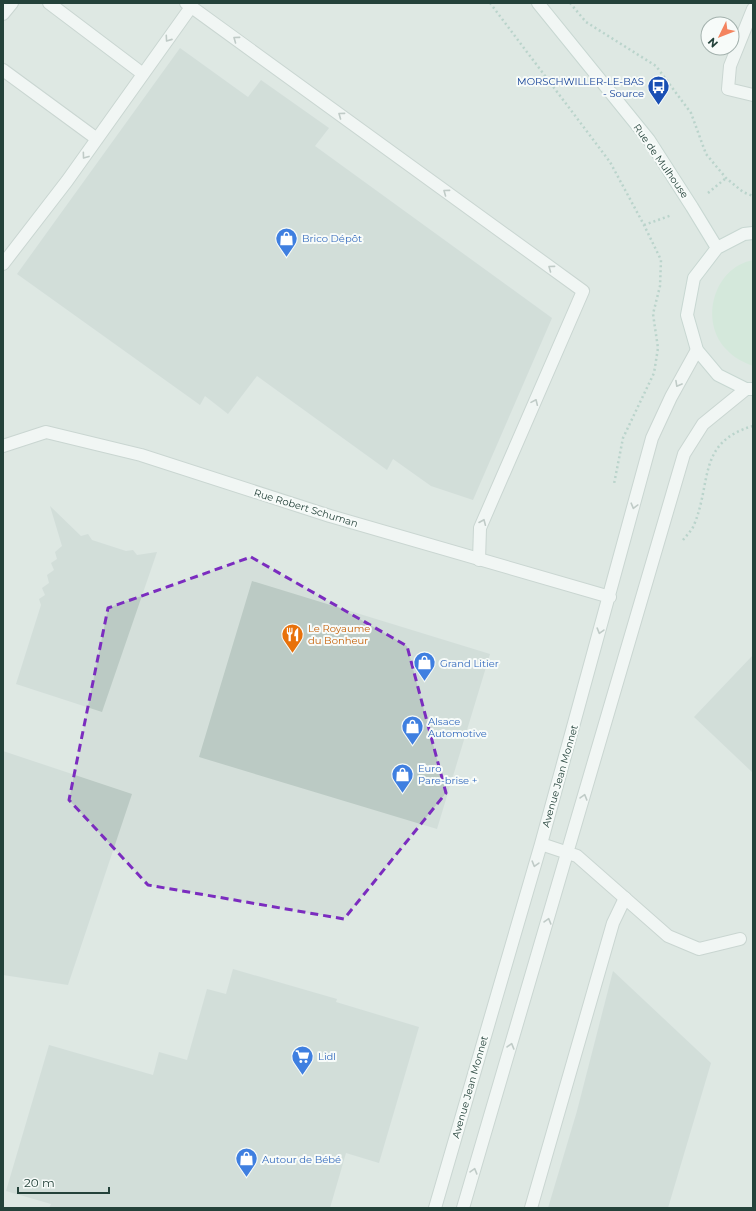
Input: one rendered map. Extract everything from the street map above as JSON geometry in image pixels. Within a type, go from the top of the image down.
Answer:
[{"type":"street","points":[[3,14],[12,3]]},
{"type":"street","points":[[49,3],[143,74]]},
{"type":"street","name":"Rue de Mulhouse","points":[[538,3],[649,140],[717,248]]},
{"type":"street","points":[[3,264],[97,139],[143,74],[188,5],[583,291],[480,528],[479,560]]},
{"type":"street","points":[[753,9],[730,66],[728,89],[753,95]]},
{"type":"street","points":[[3,70],[97,139]]},
{"type":"street","points":[[463,1208],[684,454],[703,424],[750,389],[718,374],[697,350],[687,314],[694,278],[717,248],[744,234],[753,233]]},
{"type":"street","name":"Avenue Jean Monnet","points":[[435,1208],[541,844],[610,597],[652,438],[671,397],[697,350]]},
{"type":"street","name":"Rue Robert Schuman","points":[[3,446],[46,432],[141,456],[330,516],[479,560],[595,591],[610,597]]},
{"type":"street","points":[[541,844],[577,856],[668,936],[699,949],[740,939]]},
{"type":"street","points":[[531,1208],[613,923],[625,898]]},
{"type":"path","points":[[490,3],[610,162],[644,225],[660,260],[660,286],[653,314],[658,348],[654,374]]},
{"type":"path","points":[[570,3],[586,22],[656,66],[691,113],[706,154],[726,178],[743,192],[753,196]]},
{"type":"highlighted area","points":[[251,557],[407,646],[446,793],[344,919],[148,885],[69,800],[108,608]]},
{"type":"shaded area","points":[[3,3],[753,3],[753,1208],[3,1208]]},
{"type":"green space","points":[[753,260],[753,366],[739,360],[727,350],[718,338],[712,311],[714,298],[720,285],[728,274],[739,265]]},
{"type":"building","points":[[180,48],[248,97],[261,80],[329,128],[315,146],[552,318],[473,500],[431,486],[393,459],[387,470],[257,376],[228,414],[205,396],[200,405],[17,274]]},
{"type":"building","points":[[50,506],[81,536],[88,534],[92,540],[126,551],[133,550],[137,555],[157,552],[102,712],[16,684],[41,605],[39,599],[45,595],[42,588],[49,583],[47,575],[54,570],[51,563],[57,559],[55,552],[62,546]]},
{"type":"building","points":[[252,581],[490,654],[437,829],[199,757]]},
{"type":"building","points":[[753,655],[753,773],[694,717]]},
{"type":"building","points":[[3,751],[132,794],[68,985],[3,975]]},
{"type":"building","points":[[233,969],[337,999],[336,1002],[419,1027],[379,1163],[346,1153],[330,1208],[49,1208],[51,1204],[6,1191],[49,1045],[153,1075],[159,1052],[187,1060],[207,989],[226,994]]},
{"type":"building","points":[[613,971],[711,1063],[668,1208],[548,1208],[577,1111]]},
{"type":"place","name":"MORSCHWILLER-LE-BAS - Source","points":[[659,106]]},
{"type":"place","name":"Brico Dépôt","points":[[286,258]]},
{"type":"place","name":"Le Royaume du Bonheur","points":[[292,654]]},
{"type":"place","name":"Grand Litier","points":[[425,682]]},
{"type":"place","name":"Alsace Automotive","points":[[413,746]]},
{"type":"place","name":"Euro Pare-brise +","points":[[402,794]]},
{"type":"place","name":"Lidl","points":[[302,1076]]},
{"type":"place","name":"Autour de Bébé","points":[[247,1178]]}]
